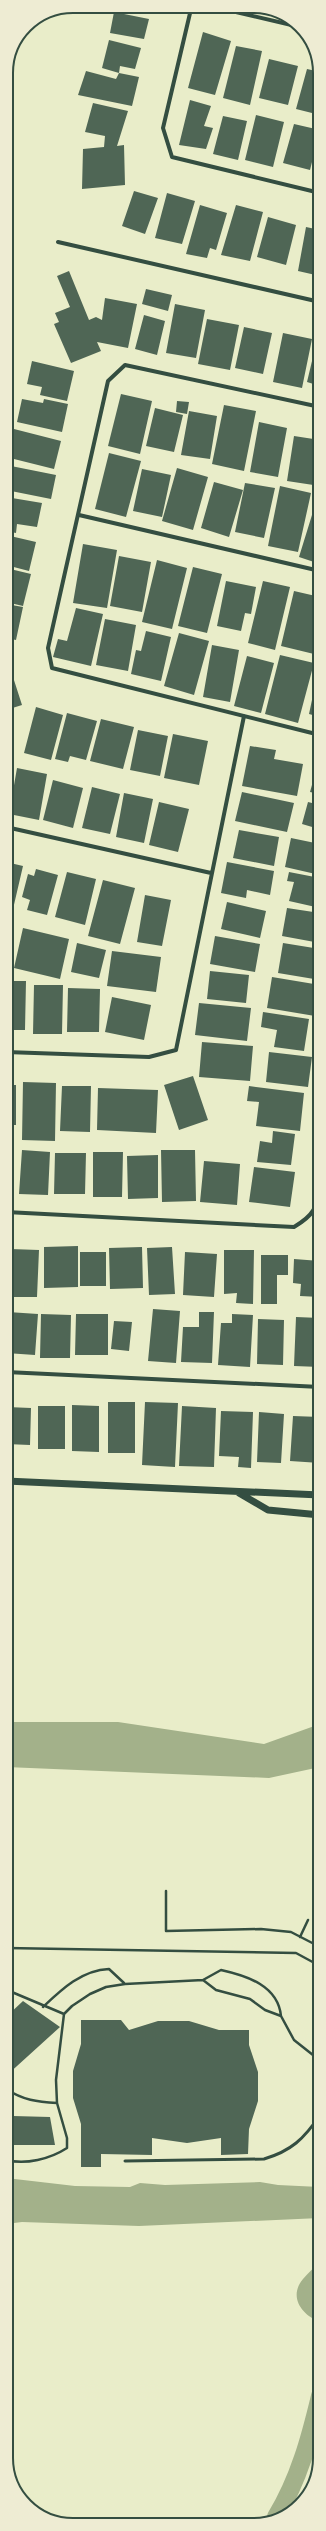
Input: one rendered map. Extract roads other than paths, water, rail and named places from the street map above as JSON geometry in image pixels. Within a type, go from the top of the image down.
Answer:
[{"type":"street","points":[[190,13],[163,128],[172,158],[313,191]]},
{"type":"street","points":[[240,13],[288,24]]},
{"type":"street","points":[[58,242],[313,300]]},
{"type":"street","points":[[313,405],[125,364],[108,381],[48,648],[52,668],[313,733]]},
{"type":"street","points":[[79,515],[313,569]]},
{"type":"street","points":[[13,1052],[149,1057],[176,1050],[244,716]]},
{"type":"street","points":[[13,829],[211,873]]},
{"type":"street","points":[[13,1212],[294,1227],[310,1217],[313,1210]]},
{"type":"street","points":[[13,1372],[313,1387]]},
{"type":"street","points":[[13,1481],[313,1495]]},
{"type":"street","points":[[237,1492],[268,1510],[313,1514]]},
{"type":"lane","points":[[126,2162],[264,2158],[283,2154],[298,2142],[313,2124]]},
{"type":"waterway","points":[[279,2513],[291,2488],[303,2458],[313,2423]]}]
